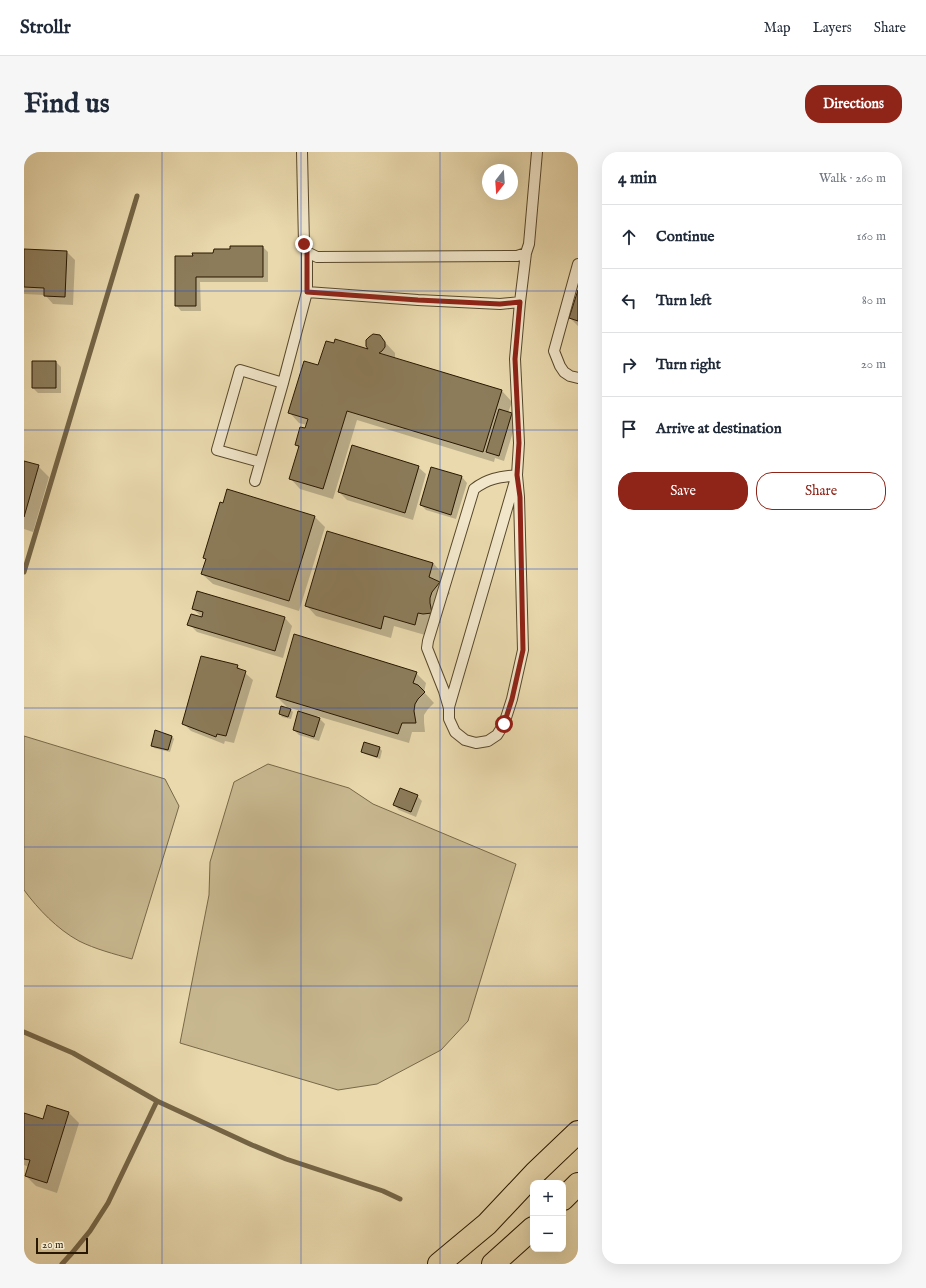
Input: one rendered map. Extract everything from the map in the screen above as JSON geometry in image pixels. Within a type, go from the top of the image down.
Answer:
[{"type":"highway","points":[[440,1264],[487,1224],[535,1173],[578,1132]]},
{"type":"highway","points":[[566,1196],[578,1184]]},
{"type":"highway","points":[[493,1264],[530,1231]]},
{"type":"lane","points":[[254,481],[283,383],[307,292],[307,252],[304,244],[302,152]]},
{"type":"lane","points":[[517,475],[495,478],[482,482],[474,489],[428,641],[427,648],[444,690],[449,708],[449,719],[455,732],[465,740],[476,743],[488,741],[497,735],[504,724],[512,699],[523,650],[520,497],[517,475],[519,443],[515,359],[520,302],[526,253],[529,244],[537,152]]},
{"type":"lane","points":[[307,252],[317,257],[517,256],[526,253]]},
{"type":"lane","points":[[578,264],[554,351],[564,372],[578,378]]},
{"type":"lane","points":[[307,292],[500,304],[520,302]]},
{"type":"lane","points":[[260,462],[217,450],[240,370],[283,383]]},
{"type":"lane","points":[[449,708],[517,475]]},
{"type":"shaded area","points":[[24,736],[165,779],[179,806],[132,959],[79,941],[63,931],[48,918],[24,890]]},
{"type":"shaded area","points":[[268,764],[349,788],[373,804],[516,864],[468,1021],[441,1050],[377,1084],[338,1090],[180,1043],[209,895],[210,862],[234,782]]},
{"type":"building","points":[[230,246],[263,246],[263,277],[196,277],[196,306],[175,306],[175,256],[193,256],[192,253],[213,253],[214,249],[230,249]]},
{"type":"building","points":[[24,249],[67,251],[65,297],[44,296],[44,288],[24,287]]},
{"type":"building","points":[[578,290],[578,321],[569,318]]},
{"type":"building","points":[[373,334],[380,335],[385,342],[385,347],[379,353],[502,390],[483,452],[347,411],[323,489],[289,479],[299,446],[295,445],[300,427],[305,428],[308,419],[288,413],[304,361],[318,365],[326,341],[334,343],[335,339],[368,349],[366,346],[366,340]]},
{"type":"building","points":[[32,361],[56,361],[56,388],[32,388]]},
{"type":"building","points":[[499,409],[512,413],[499,456],[486,452]]},
{"type":"building","points":[[352,445],[419,466],[405,513],[338,492]]},
{"type":"building","points":[[24,461],[39,465],[24,517]]},
{"type":"building","points":[[431,467],[462,476],[451,515],[420,505]]},
{"type":"building","points":[[227,489],[315,516],[289,601],[201,574],[206,559],[203,558],[220,502],[223,503]]},
{"type":"building","points":[[327,531],[433,563],[429,577],[440,582],[432,592],[430,598],[432,613],[418,613],[415,625],[384,616],[381,629],[305,606]]},
{"type":"building","points":[[197,591],[285,617],[275,651],[187,625],[191,614],[202,617],[203,612],[192,609]]},
{"type":"building","points":[[294,634],[417,672],[413,683],[418,685],[425,692],[415,704],[414,711],[416,723],[402,723],[398,734],[276,697]]},
{"type":"building","points":[[201,656],[238,665],[237,668],[246,671],[226,736],[217,734],[216,737],[182,724]]},
{"type":"building","points":[[281,706],[291,709],[288,717],[279,714]]},
{"type":"building","points":[[298,711],[320,718],[314,737],[293,730]]},
{"type":"building","points":[[155,730],[172,736],[168,750],[151,746]]},
{"type":"building","points":[[364,742],[380,747],[377,757],[361,752]]},
{"type":"building","points":[[400,788],[418,795],[411,812],[393,805]]},
{"type":"building","points":[[47,1105],[69,1112],[47,1183],[25,1176],[30,1160],[24,1159],[24,1113],[43,1119]]},
{"type":"waterway","points":[[24,572],[137,196]]},
{"type":"waterway","points":[[24,1032],[73,1053],[157,1101],[252,1145],[286,1159],[383,1191],[400,1199]]},
{"type":"waterway","points":[[62,1264],[90,1231],[108,1203],[157,1101]]},
{"type":"route","points":[[304,244],[307,252],[307,292],[500,304],[520,302],[515,359],[519,443],[517,475],[520,497],[523,650],[512,699],[504,724]]}]
